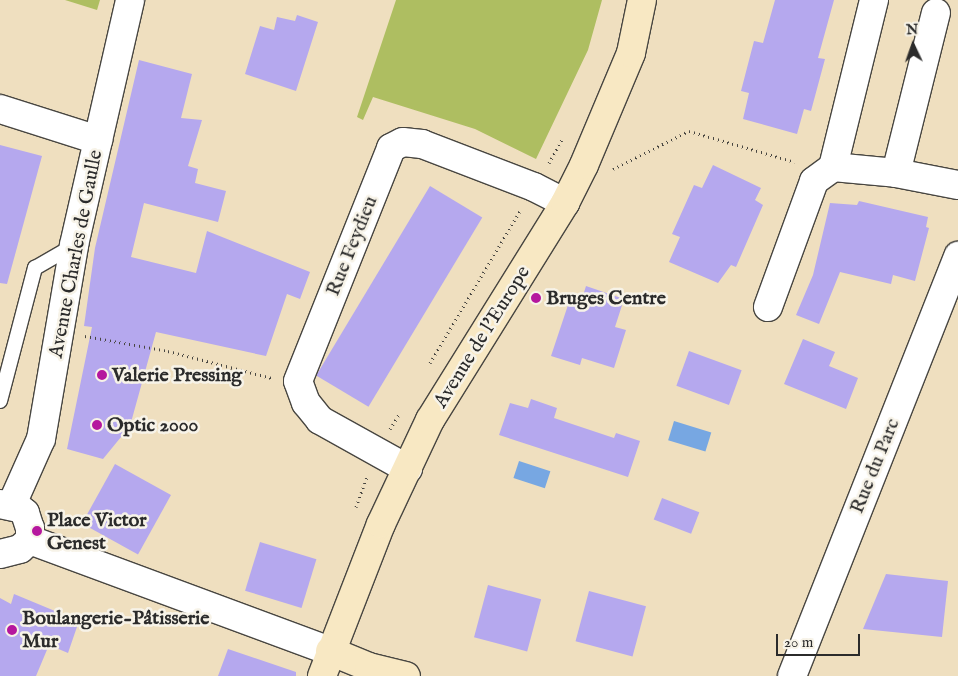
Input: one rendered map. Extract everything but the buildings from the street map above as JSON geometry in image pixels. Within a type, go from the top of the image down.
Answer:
[{"type":"main road","name":"Avenue de l'Europe","points":[[326,664],[381,524],[453,380],[565,203],[584,165],[631,53],[642,0]]},
{"type":"main road","points":[[326,664],[369,667],[406,676]]},
{"type":"street","name":"Avenue Charles de Gaulle","points":[[6,504],[41,440],[74,245],[130,0]]},
{"type":"street","points":[[768,307],[814,181],[833,167],[874,0]]},
{"type":"street","points":[[896,173],[936,12]]},
{"type":"street","points":[[0,109],[98,140]]},
{"type":"street","name":"Rue Feydieu","points":[[298,381],[391,148],[403,142],[422,144],[525,184],[565,203]]},
{"type":"street","points":[[833,167],[896,173],[958,185]]},
{"type":"street","name":"Rue du Parc","points":[[792,676],[958,256]]},
{"type":"street","points":[[298,381],[306,403],[320,420],[408,469]]},
{"type":"street","points":[[6,504],[25,513],[28,520],[30,540]]},
{"type":"street","points":[[30,540],[326,664]]},
{"type":"street","points":[[0,554],[13,552],[30,540]]},
{"type":"lane","points":[[0,402],[35,268],[74,245]]},
{"type":"path","points":[[557,150],[584,165],[606,173],[689,131],[799,163],[833,167]]},
{"type":"path","points":[[60,332],[168,351],[267,378],[298,381]]},
{"type":"green space","points":[[65,0],[100,0],[97,10]]},
{"type":"green space","points":[[396,0],[602,0],[588,50],[536,159],[475,129],[373,97],[363,120],[357,117]]},
{"type":"water","points":[[674,421],[711,432],[705,452],[668,440]]},
{"type":"water","points":[[519,461],[550,471],[545,488],[513,478]]},
{"type":"place","name":"Bruges Centre","points":[[536,298]]},
{"type":"place","name":"Valerie Pressing","points":[[102,375]]},
{"type":"place","name":"Optic 2000","points":[[97,425]]},
{"type":"place","name":"Place Victor Genest","points":[[37,531]]},
{"type":"place","name":"Boulangerie-Pâtisserie Mur","points":[[12,630]]}]
